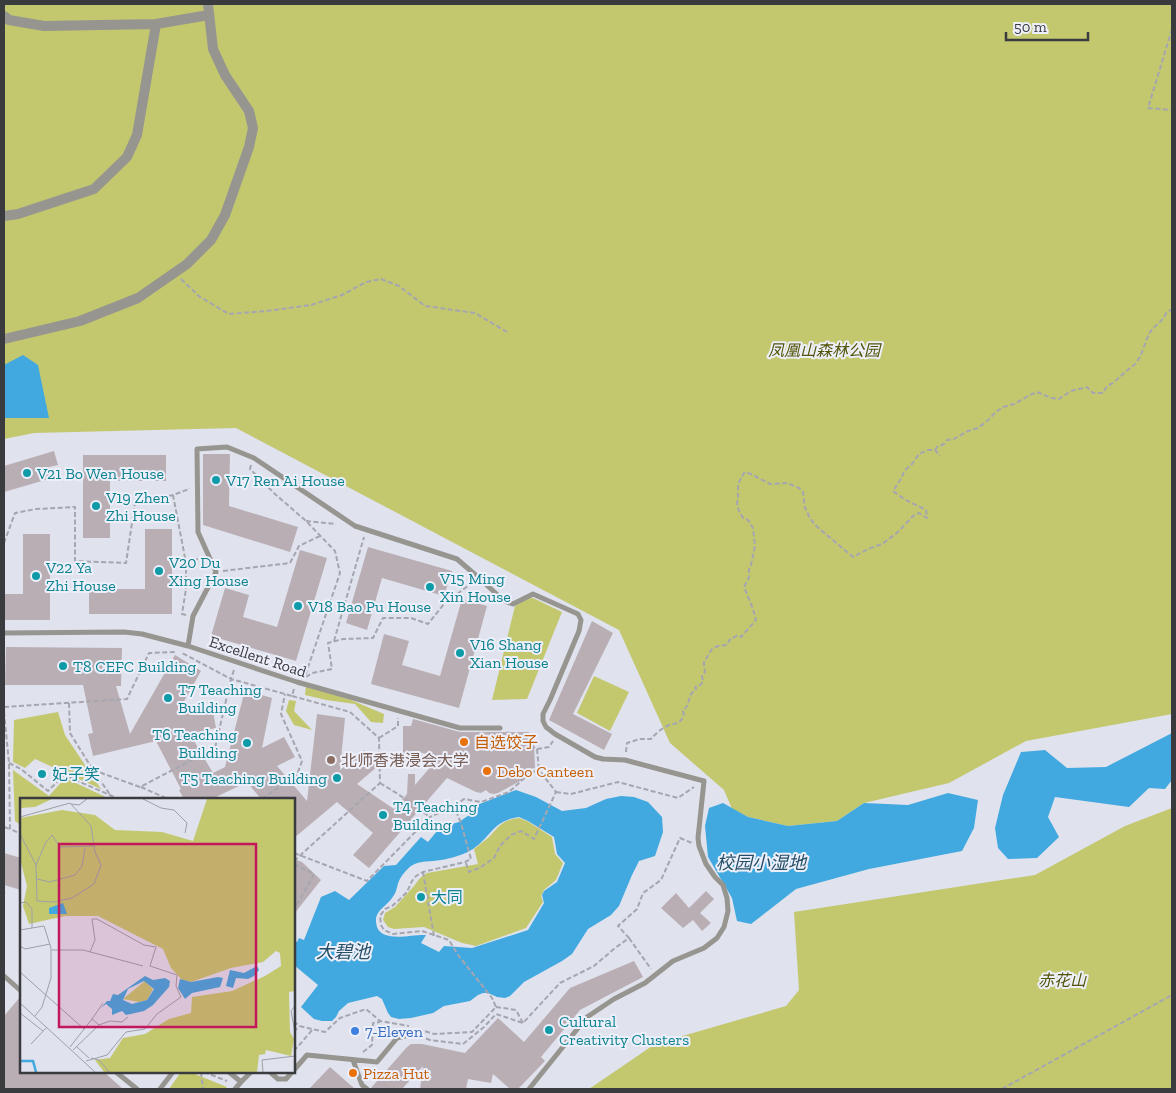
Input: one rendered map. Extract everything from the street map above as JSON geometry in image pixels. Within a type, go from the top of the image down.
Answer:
[{"type":"street","points":[[4,338],[80,321],[138,298],[187,264],[210,240],[224,215],[249,147],[253,128],[249,111],[225,75],[213,49],[208,4]]},
{"type":"street","points":[[4,16],[9,20],[44,26],[156,24],[209,15]]},
{"type":"street","points":[[4,216],[18,214],[94,189],[127,157],[137,135],[156,24]]},
{"type":"lane","points":[[188,646],[193,616],[216,572],[198,532],[197,449],[227,447],[254,458],[355,526],[457,560],[507,602],[513,604],[532,594],[578,614],[581,620],[579,631],[543,714],[543,721],[546,727],[595,757],[625,760],[704,781],[698,838],[699,846],[706,864],[723,885],[728,911],[724,927],[717,938],[704,948],[673,961],[645,982],[587,1017],[529,1089]]},
{"type":"lane","name":"Excellent Road","points":[[4,633],[124,632],[142,634],[188,646],[297,682],[460,728],[500,728]]},
{"type":"lane","points":[[4,976],[20,990]]},
{"type":"lane","points":[[295,1069],[307,1055],[377,1062],[397,1038],[412,1034]]},
{"type":"lane","points":[[354,1060],[362,1085],[367,1089]]},
{"type":"lane","points":[[117,1073],[137,1089]]},
{"type":"lane","points":[[160,1089],[172,1073]]},
{"type":"lane","points":[[230,1073],[238,1086],[250,1073]]},
{"type":"lane","points":[[271,1073],[278,1078],[286,1079],[291,1073]]},
{"type":"path","points":[[1172,4],[1172,10]]},
{"type":"path","points":[[1172,29],[1148,108],[1172,110]]},
{"type":"path","points":[[174,273],[200,297],[229,314],[311,305],[342,295],[366,282],[382,279],[399,286],[425,306],[475,313],[507,332]]},
{"type":"path","points":[[625,760],[627,743],[651,738],[667,726],[677,724],[681,720],[684,716],[682,711],[687,706],[691,694],[696,689],[696,686],[703,682],[704,662],[712,649],[718,646],[727,646],[728,641],[733,637],[741,637],[756,620],[744,587],[749,577],[749,569],[754,555],[755,533],[748,520],[743,518],[737,504],[738,484],[745,472],[770,484],[787,483],[799,488],[803,492],[805,508],[815,525],[854,557],[882,544],[898,532],[913,516],[919,513],[927,518],[926,510],[893,490],[904,471],[919,454],[928,450],[935,450],[947,440],[954,439],[978,428],[1003,407],[1014,404],[1037,392],[1059,399],[1072,391],[1087,387],[1093,393],[1103,393],[1107,387],[1135,364],[1150,332],[1165,317],[1166,313],[1172,309]]},
{"type":"path","points":[[935,450],[940,456]]},
{"type":"path","points":[[254,458],[250,469],[335,551],[340,573],[304,678],[312,673],[332,669],[328,643],[343,639],[372,638],[382,618],[410,618],[428,624],[444,604],[479,578]]},
{"type":"path","points":[[4,543],[15,512],[75,507],[75,562],[126,563],[135,503],[173,495],[189,488]]},
{"type":"path","points":[[173,495],[186,563],[186,589],[182,614]]},
{"type":"path","points":[[306,521],[336,524]]},
{"type":"path","points":[[334,641],[366,530]]},
{"type":"path","points":[[216,572],[290,563],[299,546],[320,536]]},
{"type":"path","points":[[186,563],[208,555]]},
{"type":"path","points":[[163,640],[178,652],[231,679],[350,712],[379,738],[380,783],[295,860]]},
{"type":"path","points":[[4,707],[126,699],[149,653],[178,652]]},
{"type":"path","points":[[140,787],[215,748],[231,679],[237,662]]},
{"type":"path","points":[[292,696],[297,682]]},
{"type":"path","points":[[263,798],[297,775],[302,761],[281,714],[285,694]]},
{"type":"path","points":[[69,703],[70,733],[111,796]]},
{"type":"path","points":[[4,712],[9,763],[10,829]]},
{"type":"path","points":[[379,738],[398,726]]},
{"type":"path","points":[[500,728],[537,749],[549,747],[555,734]]},
{"type":"path","points":[[537,749],[539,770],[556,792],[571,794],[618,782],[678,798],[704,781]]},
{"type":"path","points":[[9,763],[21,769],[48,791],[64,775],[116,798]]},
{"type":"path","points":[[93,770],[166,798]]},
{"type":"path","points":[[295,853],[367,881],[430,817],[454,806],[464,799],[481,802],[509,792],[530,773],[539,770]]},
{"type":"path","points":[[380,783],[430,817]]},
{"type":"path","points":[[465,862],[469,872],[481,867],[494,858],[500,846],[511,834],[520,831],[534,839],[556,792]]},
{"type":"path","points":[[454,806],[471,859],[423,872],[416,876],[407,892],[392,906],[385,909],[380,916],[381,925],[384,930],[393,934],[422,931],[449,940],[458,955],[492,998],[496,1007]]},
{"type":"path","points":[[4,826],[20,834]]},
{"type":"path","points":[[656,974],[618,926],[638,909],[643,893],[661,880],[680,838],[699,846]]},
{"type":"path","points":[[295,862],[314,874],[295,908]]},
{"type":"path","points":[[423,872],[434,936]]},
{"type":"path","points":[[523,1023],[560,983],[594,966],[629,938]]},
{"type":"path","points":[[1002,1089],[1172,995]]},
{"type":"path","points":[[496,1007],[516,1010],[523,1023]]},
{"type":"path","points":[[372,1045],[373,1023],[380,1021],[434,1034],[472,1032],[496,1007]]},
{"type":"path","points":[[295,1022],[299,1026],[325,1032],[340,1018],[366,1009],[380,1021]]},
{"type":"path","points":[[412,1034],[430,1040],[463,1044],[484,1027],[496,1014],[523,1023]]},
{"type":"path","points":[[295,1031],[299,1026]]},
{"type":"path","points":[[295,1050],[313,1029]]},
{"type":"path","points":[[202,1073],[203,1089]]},
{"type":"path","points":[[205,1073],[238,1086]]},
{"type":"green space","name":"凤凰山森林公园","points":[[4,4],[1172,4],[1172,714],[1026,741],[949,783],[864,803],[837,821],[788,826],[748,817],[732,809],[724,790],[670,743],[619,630],[236,428],[34,433],[4,439]]},
{"type":"green space","points":[[529,598],[533,598],[562,612],[527,699],[492,700],[515,606]]},
{"type":"green space","points":[[594,676],[629,692],[610,731],[577,713]]},
{"type":"green space","points":[[306,686],[351,700],[384,714],[383,723],[371,722],[355,704],[305,695]]},
{"type":"green space","points":[[289,700],[296,701],[294,711],[312,730],[294,725],[286,711]]},
{"type":"green space","points":[[58,712],[65,735],[101,789],[35,759],[25,768],[13,762],[14,720]]},
{"type":"green space","points":[[13,770],[49,796],[65,778],[108,798],[20,798],[20,824],[15,821]]},
{"type":"green space","name":"赤花山","points":[[1172,808],[1172,1089],[589,1089],[655,1044],[786,1006],[799,990],[794,912],[1035,875],[1125,826]]},
{"type":"green space","points":[[519,818],[552,837],[555,854],[563,863],[556,880],[544,890],[541,896],[543,902],[526,928],[476,946],[462,943],[424,927],[394,929],[388,927],[383,920],[385,913],[395,907],[420,878],[427,873],[478,864],[474,849],[504,822]]},
{"type":"green space","points":[[180,1073],[192,1073],[227,1087],[225,1089],[169,1089]]},
{"type":"water","points":[[23,355],[38,365],[49,418],[4,418],[4,365]]},
{"type":"water","points":[[1172,733],[1172,780],[1165,789],[1149,788],[1129,807],[1055,797],[1048,817],[1059,837],[1037,858],[1008,859],[998,848],[995,828],[1003,795],[1021,752],[1045,750],[1067,768],[1106,767]]},
{"type":"water","name":"大碧池","points":[[516,790],[536,797],[562,811],[586,808],[606,799],[621,796],[634,797],[648,802],[662,817],[663,832],[655,856],[639,861],[619,906],[611,915],[588,929],[572,954],[524,982],[510,996],[505,998],[483,993],[470,1001],[444,1006],[433,1013],[399,1019],[391,1017],[382,999],[377,996],[348,1003],[332,1021],[314,1019],[301,1007],[318,985],[295,966],[295,941],[297,942],[299,938],[304,940],[321,897],[335,891],[349,900],[384,866],[396,865],[421,837],[428,842],[442,825],[459,822],[472,813],[477,805]],"holes":[[[519,817],[554,837],[557,854],[565,863],[557,882],[544,891],[542,895],[544,903],[528,930],[472,948],[444,946],[439,952],[421,943],[426,935],[391,936],[380,932],[377,927],[377,915],[392,898],[400,879],[411,866],[422,862],[448,859],[466,853],[479,844],[498,825]]]},
{"type":"water","name":"校园小湿地","points":[[948,793],[978,800],[974,828],[962,851],[869,869],[796,889],[751,924],[737,921],[732,898],[708,857],[705,826],[709,808],[723,803],[748,817],[788,826],[837,821],[864,803],[908,805]]},
{"type":"building","name":"V21 Bo Wen House","points":[[54,451],[58,465],[49,467],[52,478],[4,492],[4,466]]},
{"type":"building","name":"V17 Ren Ai House","points":[[203,454],[230,454],[229,506],[298,527],[290,552],[203,525]]},
{"type":"building","name":"V19 Zhen Zhi House","points":[[83,455],[166,455],[166,481],[110,481],[110,538],[83,538]]},
{"type":"building","name":"V20 Du Xing House","points":[[145,529],[172,529],[172,614],[89,614],[89,589],[145,589]]},
{"type":"building","name":"V22 Ya Zhi House","points":[[23,534],[50,534],[50,620],[4,620],[4,594],[23,594]]},
{"type":"building","name":"V15 Ming Xin House","points":[[368,547],[452,571],[444,596],[382,578],[367,630],[346,623]]},
{"type":"building","name":"V18 Bao Pu House","points":[[300,550],[327,558],[296,661],[211,636],[225,588],[249,595],[243,617],[277,627]]},
{"type":"building","name":"V16 Shang Xian House","points":[[462,599],[487,606],[459,708],[371,684],[384,634],[409,641],[402,665],[440,676]]},
{"type":"building","points":[[592,621],[613,633],[573,714],[612,734],[604,750],[549,720]]},
{"type":"building","points":[[6,647],[122,648],[121,686],[116,686],[130,734],[175,655],[201,671],[177,714],[212,706],[216,728],[190,734],[213,773],[225,767],[245,690],[272,698],[262,748],[284,737],[295,757],[277,766],[307,801],[317,714],[345,718],[340,770],[364,750],[378,766],[357,784],[394,809],[407,794],[408,774],[415,774],[415,785],[439,757],[414,751],[415,762],[403,762],[403,726],[411,726],[413,719],[460,732],[529,732],[529,745],[534,745],[535,768],[528,769],[524,779],[494,794],[486,790],[481,793],[476,792],[447,778],[369,868],[353,855],[373,833],[337,802],[295,837],[295,798],[260,798],[247,782],[214,798],[183,798],[179,790],[181,789],[156,741],[93,756],[88,734],[93,733],[83,685],[5,685]]},
{"type":"building","points":[[4,853],[20,858],[20,890],[4,885]]},
{"type":"building","points":[[295,859],[302,862],[321,880],[295,913]]},
{"type":"building","points":[[706,891],[714,899],[700,913],[711,923],[702,931],[693,920],[683,928],[661,908],[676,893],[689,908]]},
{"type":"building","name":"Cultural Creativity Clusters","points":[[634,961],[643,977],[580,1010],[541,1057],[545,1061],[518,1089],[510,1089],[493,1074],[491,1083],[468,1079],[466,1089],[420,1089],[423,1066],[402,1089],[371,1089],[411,1044],[422,1044],[465,1053],[498,1018],[524,1042],[570,988]]},
{"type":"building","points":[[20,997],[20,1073],[105,1073],[123,1089],[4,1089],[4,1016]]},
{"type":"building","points":[[330,1067],[355,1089],[309,1089]]},
{"type":"place","name":"V21 Bo Wen House","points":[[27,473]]},
{"type":"place","name":"V17 Ren Ai House","points":[[216,480]]},
{"type":"place","name":"V19 Zhen Zhi House","points":[[96,506]]},
{"type":"place","name":"V20 Du Xing House","points":[[159,571]]},
{"type":"place","name":"V22 Ya Zhi House","points":[[36,576]]},
{"type":"place","name":"V15 Ming Xin House","points":[[430,587]]},
{"type":"place","name":"V18 Bao Pu House","points":[[298,606]]},
{"type":"place","name":"V16 Shang Xian House","points":[[460,653]]},
{"type":"place","name":"T8 CEFC Building","points":[[63,666]]},
{"type":"place","name":"T7 Teaching Building","points":[[168,698]]},
{"type":"place","name":"自选饺子","points":[[464,742]]},
{"type":"place","name":"T6 Teaching Building","points":[[247,743]]},
{"type":"place","name":"北师香港浸会大学","points":[[331,760]]},
{"type":"place","name":"Debo Canteen","points":[[487,771]]},
{"type":"place","name":"妃子笑","points":[[42,774]]},
{"type":"place","name":"T5 Teaching Building","points":[[337,778]]},
{"type":"place","name":"T4 Teaching Building","points":[[383,815]]},
{"type":"place","name":"大同","points":[[421,897]]},
{"type":"place","name":"Cultural Creativity Clusters","points":[[549,1030]]},
{"type":"place","name":"7-Eleven","points":[[355,1031]]},
{"type":"place","name":"Pizza Hut","points":[[353,1073]]}]
